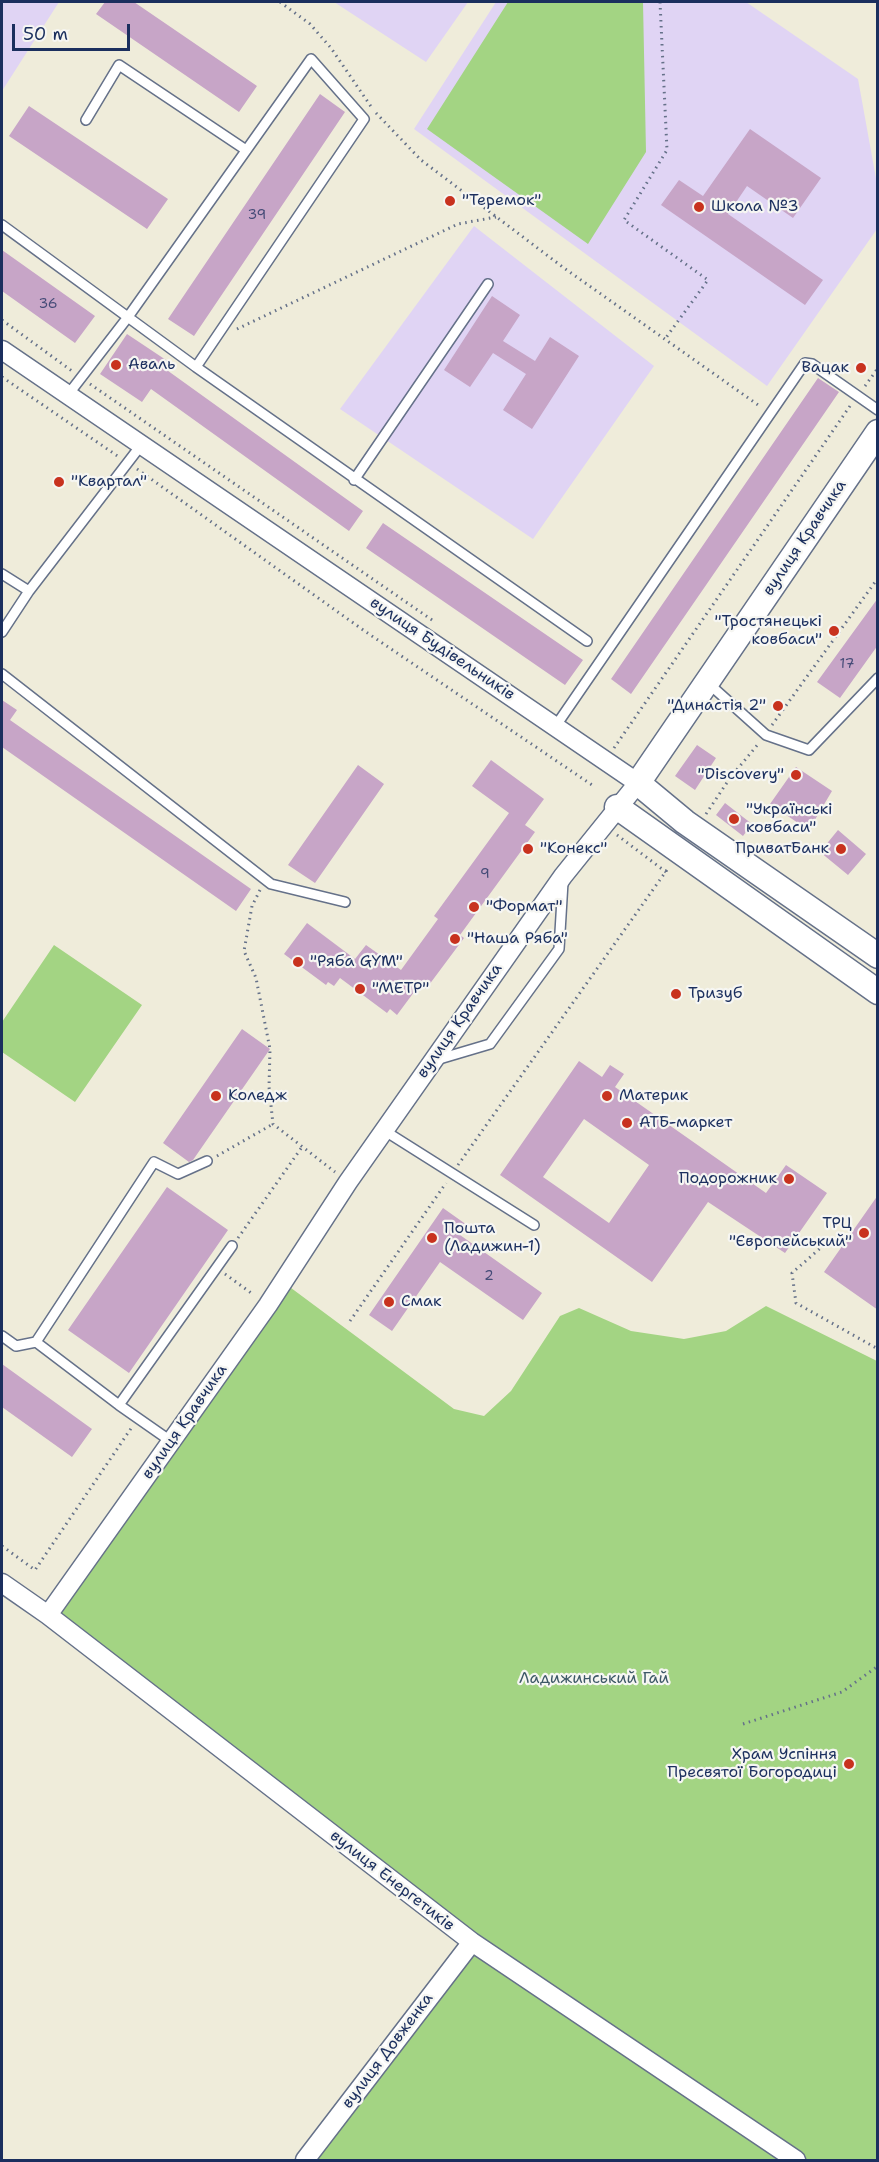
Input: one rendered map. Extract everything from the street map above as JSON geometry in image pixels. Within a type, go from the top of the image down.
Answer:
[{"type":"street","name":"вулиця Будівельників","points":[[2,350],[638,783],[685,822],[878,956]]},
{"type":"street","name":"вулиця Кравчика","points":[[48,1615],[268,1305],[348,1182],[431,1062],[563,876],[638,783],[878,432]]},
{"type":"street","points":[[617,807],[878,993]]},
{"type":"street","name":"вулиця Енергетиків","points":[[2,1583],[48,1615],[471,1942],[796,2160]]},
{"type":"street","name":"вулиця Довженка","points":[[305,2160],[471,1942]]},
{"type":"lane","points":[[67,396],[128,317],[311,59],[364,119],[196,366]]},
{"type":"lane","points":[[86,120],[118,65],[246,150]]},
{"type":"lane","points":[[2,225],[354,480],[586,641]]},
{"type":"lane","points":[[354,480],[488,284]]},
{"type":"lane","points":[[555,726],[805,363],[812,364],[878,410]]},
{"type":"lane","points":[[2,632],[29,591],[142,444]]},
{"type":"lane","points":[[2,574],[29,591]]},
{"type":"lane","points":[[2,674],[271,884],[345,902]]},
{"type":"lane","points":[[706,681],[766,735],[809,750],[878,678]]},
{"type":"lane","points":[[431,1062],[490,1044],[559,949],[563,876]]},
{"type":"lane","points":[[385,1131],[534,1225]]},
{"type":"lane","points":[[2,1335],[16,1346],[36,1342],[154,1162],[178,1174],[207,1161]]},
{"type":"lane","points":[[119,1405],[232,1246]]},
{"type":"lane","points":[[36,1342],[172,1442]]},
{"type":"path","points":[[280,2],[310,24],[331,48],[380,119],[421,160],[564,268],[770,413]]},
{"type":"path","points":[[660,2],[667,150],[624,220],[708,280],[665,339]]},
{"type":"path","points":[[213,341],[458,224],[496,217]]},
{"type":"path","points":[[2,320],[81,377]]},
{"type":"path","points":[[613,749],[771,518],[878,368]]},
{"type":"path","points":[[2,377],[128,462],[366,632],[595,787]]},
{"type":"path","points":[[705,815],[730,778],[766,735],[878,578]]},
{"type":"path","points":[[612,832],[666,872]]},
{"type":"path","points":[[350,1321],[672,863]]},
{"type":"path","points":[[266,880],[252,906],[244,951],[255,978],[270,1049],[269,1087],[273,1124],[348,1182]]},
{"type":"path","points":[[207,1161],[273,1124]]},
{"type":"path","points":[[232,1246],[302,1147]]},
{"type":"path","points":[[824,1245],[792,1273],[796,1303],[878,1349]]},
{"type":"path","points":[[217,1268],[268,1305]]},
{"type":"path","points":[[2,1546],[35,1570],[138,1418]]},
{"type":"path","points":[[743,1724],[842,1692],[878,1666]]},
{"type":"shaded area","points":[[2,2],[59,2],[2,91]]},
{"type":"shaded area","points":[[334,2],[468,2],[426,62]]},
{"type":"shaded area","name":"Школа №3","points":[[496,2],[746,2],[858,79],[877,184],[877,229],[767,386],[414,129]]},
{"type":"shaded area","points":[[474,226],[654,366],[533,539],[340,409]]},
{"type":"green space","points":[[508,2],[643,2],[646,152],[588,244],[427,129]]},
{"type":"green space","points":[[54,945],[142,1005],[75,1102],[2,1052],[2,1022]]},
{"type":"green space","name":"Ладижинський Гай","points":[[283,1282],[454,1409],[484,1416],[511,1391],[560,1316],[579,1308],[631,1331],[684,1339],[726,1331],[766,1306],[877,1361],[877,2160],[305,2160],[471,1942],[48,1615]]},
{"type":"building","points":[[105,2],[134,2],[257,86],[239,112],[96,14]]},
{"type":"building","points":[[320,94],[345,112],[194,336],[168,319]]},
{"type":"building","points":[[29,106],[168,199],[147,229],[9,136]]},
{"type":"building","points":[[750,129],[821,178],[793,218],[747,186],[728,214],[823,280],[805,305],[661,205],[679,180],[703,196]]},
{"type":"building","points":[[2,250],[95,316],[75,343],[2,291]]},
{"type":"building","points":[[492,296],[520,315],[503,341],[535,361],[550,337],[579,356],[532,429],[503,410],[526,374],[493,353],[470,387],[444,370]]},
{"type":"building","points":[[127,334],[169,362],[164,368],[363,511],[349,531],[151,389],[142,402],[100,374]]},
{"type":"building","points":[[818,378],[839,392],[631,694],[611,679]]},
{"type":"building","points":[[383,523],[583,660],[565,685],[366,548]]},
{"type":"building","points":[[878,598],[878,645],[840,698],[817,682]]},
{"type":"building","points":[[2,700],[17,710],[10,720],[251,889],[236,911],[2,747]]},
{"type":"building","points":[[697,745],[716,758],[695,790],[675,776]]},
{"type":"building","points":[[491,760],[544,799],[525,825],[535,832],[460,935],[464,938],[426,989],[420,984],[397,1015],[390,1009],[387,1013],[340,978],[334,986],[328,982],[326,985],[284,954],[307,923],[355,959],[366,945],[401,970],[438,919],[434,916],[509,813],[472,786]]},
{"type":"building","points":[[358,765],[384,784],[315,883],[288,865]]},
{"type":"building","points":[[796,767],[832,791],[813,823],[801,825],[770,804]]},
{"type":"building","name":"\"Українські ковбаси\"","points":[[725,803],[752,824],[743,836],[716,815]]},
{"type":"building","points":[[838,830],[866,854],[848,875],[820,852]]},
{"type":"building","name":"Коледж","points":[[242,1029],[270,1049],[193,1160],[189,1162],[163,1143]]},
{"type":"building","points":[[579,1061],[602,1077],[610,1065],[624,1074],[615,1087],[766,1193],[786,1165],[827,1193],[785,1253],[708,1202],[652,1282],[500,1175]],"holes":[[[584,1119],[649,1165],[609,1223],[543,1177]]]},
{"type":"building","points":[[167,1187],[228,1230],[129,1373],[68,1330]]},
{"type":"building","name":"ТРЦ \"Європейський\"","points":[[878,1195],[878,1310],[824,1272]]},
{"type":"building","points":[[443,1208],[467,1225],[460,1235],[542,1293],[523,1320],[440,1262],[392,1331],[369,1315]]},
{"type":"building","points":[[2,1364],[92,1429],[72,1457],[2,1407]]},
{"type":"place","name":"\"Теремок\"","points":[[450,201]]},
{"type":"place","name":"Школа №3","points":[[699,207]]},
{"type":"place","name":"Аваль","points":[[116,365]]},
{"type":"place","name":"Вацак","points":[[861,368]]},
{"type":"place","name":"\"Квартал\"","points":[[59,482]]},
{"type":"place","name":"\"Тростянецькі ковбаси\"","points":[[834,631]]},
{"type":"place","name":"\"Династія 2\"","points":[[778,706]]},
{"type":"place","name":"\"Discovery\"","points":[[796,775]]},
{"type":"place","name":"\"Українські ковбаси\"","points":[[734,819]]},
{"type":"place","name":"\"Конекс\"","points":[[528,849]]},
{"type":"place","name":"ПриватБанк","points":[[841,849]]},
{"type":"place","name":"\"Формат\"","points":[[474,907]]},
{"type":"place","name":"\"Наша Ряба\"","points":[[455,939]]},
{"type":"place","name":"\"Ряба GYM\"","points":[[298,962]]},
{"type":"place","name":"\"МЕТР\"","points":[[360,989]]},
{"type":"place","name":"Тризуб","points":[[676,994]]},
{"type":"place","name":"Коледж","points":[[216,1096]]},
{"type":"place","name":"Материк","points":[[607,1096]]},
{"type":"place","name":"АТБ-маркет","points":[[627,1123]]},
{"type":"place","name":"Подорожник","points":[[789,1179]]},
{"type":"place","name":"ТРЦ \"Європейський\"","points":[[864,1233]]},
{"type":"place","name":"Пошта (Ладижин-1)","points":[[432,1238]]},
{"type":"place","name":"Смак","points":[[389,1302]]},
{"type":"place","name":"Храм Успіння Пресвятої Богородиці","points":[[849,1764]]}]
